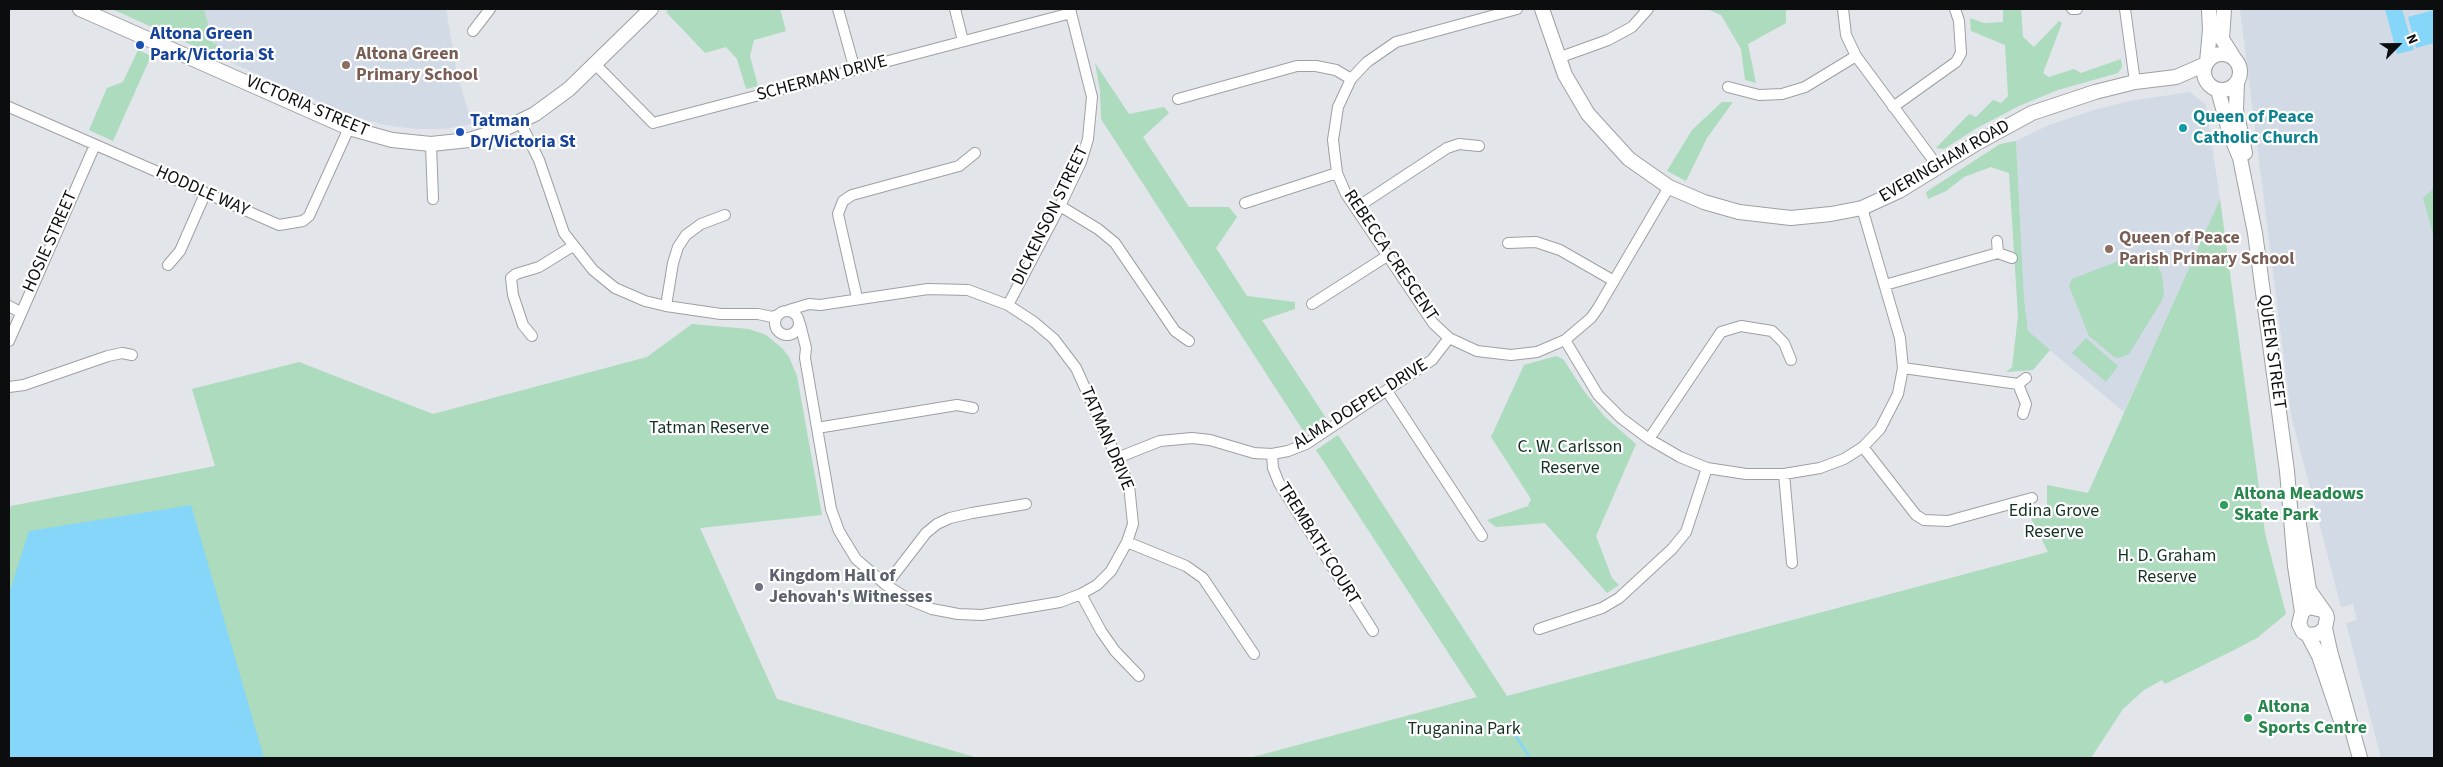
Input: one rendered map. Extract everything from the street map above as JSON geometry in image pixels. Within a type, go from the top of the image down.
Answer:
[{"type":"street","name":"VICTORIA STREET","points":[[80,9],[349,128],[392,140],[431,144],[469,140],[502,130],[535,114],[568,89],[651,9]]},
{"type":"street","points":[[473,30],[490,9]]},
{"type":"street","points":[[838,9],[854,70]]},
{"type":"street","points":[[955,9],[964,41]]},
{"type":"street","name":"REBECCA CRESCENT","points":[[1517,9],[1396,42],[1367,62],[1351,79],[1338,107],[1333,140],[1337,173],[1356,208],[1421,308],[1449,338],[1477,351],[1511,355],[1537,352],[1565,340],[1591,318],[1669,187]]},
{"type":"street","name":"EVERINGHAM ROAD","points":[[1542,9],[1558,58],[1588,114],[1608,138],[1629,159],[1669,187],[1704,202],[1739,212],[1791,218],[1831,214],[1862,208],[1899,191],[1939,168],[1977,142],[2032,113],[2095,92],[2135,82],[2176,77],[2201,80],[2213,87]]},
{"type":"street","points":[[1558,58],[1608,40],[1632,27],[1648,9]]},
{"type":"street","points":[[1843,9],[1846,35],[1856,56],[1939,168]]},
{"type":"street","points":[[1893,107],[1956,62],[1961,53],[1959,21],[1955,9]]},
{"type":"street","points":[[2125,9],[2135,82]]},
{"type":"street","points":[[2209,9],[2210,30],[2207,63],[2204,71],[2213,87],[2228,90],[2237,83],[2241,70],[2222,39],[2224,9]]},
{"type":"street","name":"SCHERMAN DRIVE","points":[[595,64],[653,123],[1071,11]]},
{"type":"street","name":"DICKENSON STREET","points":[[1008,305],[1060,206],[1088,139],[1092,97],[1071,11]]},
{"type":"street","points":[[2207,63],[2217,55],[2223,54],[2234,58]]},
{"type":"street","points":[[1728,86],[1759,96],[1782,94],[1804,87],[1856,56]]},
{"type":"street","name":"EVERINGHAM ROAD","points":[[2176,77],[2207,63]]},
{"type":"street","points":[[1178,99],[1297,66],[1316,66],[1336,70],[1351,79]]},
{"type":"street","name":"QUEEN STREET","points":[[2237,83],[2236,110],[2251,173],[2257,212],[2255,233]]},
{"type":"street","name":"QUEEN STREET","points":[[2213,87],[2240,158],[2255,233],[2287,471],[2295,566],[2302,612]]},
{"type":"street","name":"HODDLE WAY","points":[[9,107],[279,225],[302,221],[313,210],[349,128]]},
{"type":"street","points":[[520,122],[539,160],[564,234],[593,270],[615,288],[646,301],[666,306],[721,314],[744,315],[772,317],[789,310],[800,322],[795,333],[791,335],[782,334],[744,315]]},
{"type":"street","name":"HOSIE STREET","points":[[9,341],[20,312],[95,144]]},
{"type":"street","points":[[431,144],[433,199]]},
{"type":"street","points":[[1356,208],[1447,148],[1459,144],[1479,146]]},
{"type":"street","points":[[857,298],[838,214],[843,201],[852,195],[959,166],[974,153]]},
{"type":"street","points":[[1245,203],[1337,173]]},
{"type":"street","points":[[168,265],[180,252],[205,194]]},
{"type":"street","points":[[1060,206],[1098,229],[1115,244],[1175,332],[1189,341]]},
{"type":"street","points":[[1565,340],[1598,395],[1621,418],[1649,439],[1680,457],[1708,468],[1746,474],[1784,474],[1820,468],[1844,459],[1863,447],[1880,429],[1891,412],[1898,394],[1903,368],[1900,338],[1862,208]]},
{"type":"street","points":[[666,306],[673,263],[678,248],[686,235],[701,224],[724,215]]},
{"type":"street","points":[[1997,241],[1998,253]]},
{"type":"street","points":[[1508,243],[1536,242],[1552,247],[1614,281]]},
{"type":"street","points":[[532,336],[523,325],[511,278],[516,274],[539,267],[573,246]]},
{"type":"street","points":[[1885,285],[1998,253],[2012,258]]},
{"type":"street","points":[[1312,304],[1386,256]]},
{"type":"street","name":"TATMAN DRIVE","points":[[928,289],[968,290],[1008,305],[1034,322],[1054,339],[1076,368],[1129,484],[1133,506],[1133,524],[1127,542],[1111,571],[1097,585],[1060,602],[982,615],[958,614],[932,609],[910,600],[886,585],[856,558],[839,531],[832,509],[805,358],[806,348],[800,322],[806,311],[820,305],[857,298],[928,289]]},
{"type":"street","name":"TATMAN DRIVE","points":[[789,310],[809,304],[820,305]]},
{"type":"street","points":[[9,306],[20,312]]},
{"type":"street","points":[[777,330],[775,323],[778,315]]},
{"type":"street","points":[[1649,439],[1722,332],[1741,326],[1772,331],[1784,343],[1791,360]]},
{"type":"street","name":"TATMAN DRIVE","points":[[791,335],[795,338],[805,358]]},
{"type":"street","name":"ALMA DOEPEL DRIVE","points":[[1118,458],[1160,441],[1192,438],[1210,440],[1254,452],[1272,454],[1288,451],[1306,444],[1432,360],[1449,338]]},
{"type":"street","points":[[9,387],[24,385],[108,356],[122,353],[132,355]]},
{"type":"street","points":[[1903,368],[2022,381],[2026,404],[2023,414]]},
{"type":"street","points":[[1387,391],[1482,536]]},
{"type":"street","points":[[817,428],[957,405],[973,408]]},
{"type":"street","points":[[1863,447],[1916,515],[1924,520],[1948,521],[2032,498]]},
{"type":"street","name":"TREMBATH COURT","points":[[1272,454],[1273,468],[1279,483],[1373,631]]},
{"type":"street","points":[[1539,630],[1602,608],[1619,598],[1672,549],[1686,532],[1708,468]]},
{"type":"street","name":"QUEEN STREET","points":[[2287,471],[2302,537],[2309,590],[2322,610]]},
{"type":"street","points":[[1784,474],[1792,563]]},
{"type":"street","points":[[886,585],[926,533],[937,524],[972,512],[1026,504]]},
{"type":"street","points":[[1127,542],[1186,566],[1203,578],[1254,654]]},
{"type":"street","points":[[1081,594],[1110,644],[1139,676]]},
{"type":"street","points":[[2354,758],[2319,656],[2308,635],[2299,624],[2302,612],[2309,607],[2322,610],[2327,618],[2325,628],[2330,651],[2360,758]]},
{"type":"street","points":[[2308,635],[2318,634],[2325,628]]},
{"type":"shaded area","name":"Altona Green Primary School","points":[[204,9],[446,9],[457,74],[472,124],[445,129],[415,129],[385,125],[355,117],[216,56],[219,51],[213,43]]},
{"type":"shaded area","points":[[2240,9],[2434,9],[2434,758],[2381,758],[2346,623],[2357,620],[2353,604],[2341,607],[2291,415]]},
{"type":"shaded area","name":"Queen of Peace Parish Primary School","points":[[2190,92],[2206,105],[2220,199],[2124,412],[2028,332],[2024,298],[2016,141],[2049,125],[2094,110],[2129,101]]},
{"type":"green space","points":[[112,9],[204,9],[213,43],[219,46],[219,51],[216,56]]},
{"type":"green space","points":[[669,9],[780,9],[786,31],[754,40],[750,56],[758,86],[746,89],[737,59],[726,47],[705,53],[666,12]]},
{"type":"green space","points":[[1707,9],[1786,9],[1786,23],[1748,44],[1756,83],[1745,80],[1741,49],[1721,15]]},
{"type":"green space","points":[[2003,9],[2021,9],[2023,37],[2034,47],[2059,21],[2062,23],[2043,73],[2049,77],[2074,69],[2081,73],[2121,59],[2122,67],[2118,73],[2058,90],[2019,106],[1977,128],[1944,149],[1936,148],[1969,114],[1976,117],[1993,100],[2001,103],[2008,96],[2005,45],[1971,31],[1970,18],[1984,23],[2003,22]]},
{"type":"green space","points":[[138,50],[151,56],[113,141],[89,130],[107,88],[123,82]]},
{"type":"green space","points":[[1095,63],[1129,114],[1164,107],[1169,113],[1143,137],[1189,207],[1229,207],[1237,217],[1216,248],[1247,296],[1295,302],[1295,309],[1262,320],[1326,418],[1304,432],[1101,119],[1100,91]]},
{"type":"green space","points":[[1722,102],[1733,102],[1707,138],[1686,181],[1667,171],[1692,130]]},
{"type":"green space","points":[[2016,141],[2024,298],[2028,331],[2050,350],[2033,370],[2006,372],[2012,367],[2018,316],[2009,173],[1991,167],[1964,177],[1946,191],[1928,199],[1926,192],[2000,144]]},
{"type":"green space","points":[[2434,188],[2434,238],[2423,198]]},
{"type":"green space","name":"H. D. Graham Reserve","points":[[2220,199],[2265,533],[2286,614],[2257,638],[2165,684],[2162,680],[2144,690],[2123,709],[2091,758],[1249,758],[1477,697],[1316,450],[1338,435],[1507,696],[2048,552],[2027,510],[2047,505],[2047,485],[2088,493]]},
{"type":"green space","points":[[2139,253],[2149,256],[2157,264],[2162,275],[2164,294],[2129,354],[2119,358],[2114,357],[2089,336],[2069,286],[2072,279]]},
{"type":"green space","name":"Tatman Reserve","points":[[692,324],[749,329],[766,335],[782,348],[789,357],[797,376],[822,515],[700,528],[777,699],[978,758],[9,758],[9,514],[11,506],[215,466],[192,389],[299,362],[433,414],[647,357]]},
{"type":"green space","points":[[2086,338],[2118,366],[2106,382],[2072,353]]},
{"type":"green space","name":"C. W. Carlsson Reserve","points":[[1556,356],[1563,359],[1584,391],[1604,416],[1636,444],[1596,536],[1612,578],[1619,585],[1607,593],[1545,523],[1496,527],[1487,520],[1528,506],[1531,499],[1491,437],[1524,365]]},
{"type":"water","points":[[2385,9],[2402,9],[2414,50],[2397,54]]},
{"type":"water","points":[[2434,10],[2434,43],[2416,48],[2408,17]]},
{"type":"water","points":[[191,505],[264,758],[9,758],[9,594],[29,531]]},
{"type":"waterway","points":[[1514,733],[1530,758]]},
{"type":"place","name":"Altona Green Park/Victoria St","points":[[140,45]]},
{"type":"place","name":"Altona Green Primary School","points":[[346,65]]},
{"type":"place","name":"Queen of Peace Catholic Church","points":[[2183,128]]},
{"type":"place","name":"Tatman Dr/Victoria St","points":[[460,132]]},
{"type":"place","name":"Queen of Peace Parish Primary School","points":[[2109,249]]},
{"type":"place","name":"Altona Meadows Skate Park","points":[[2224,505]]},
{"type":"place","name":"Kingdom Hall of Jehovah's Witnesses","points":[[759,587]]},
{"type":"place","name":"Altona Sports Centre","points":[[2248,718]]},
{"type":"park label","name":"Edina Grove Reserve","points":[[2054,522]]},
{"type":"park label","name":"Truganina Park","points":[[1464,730]]}]
